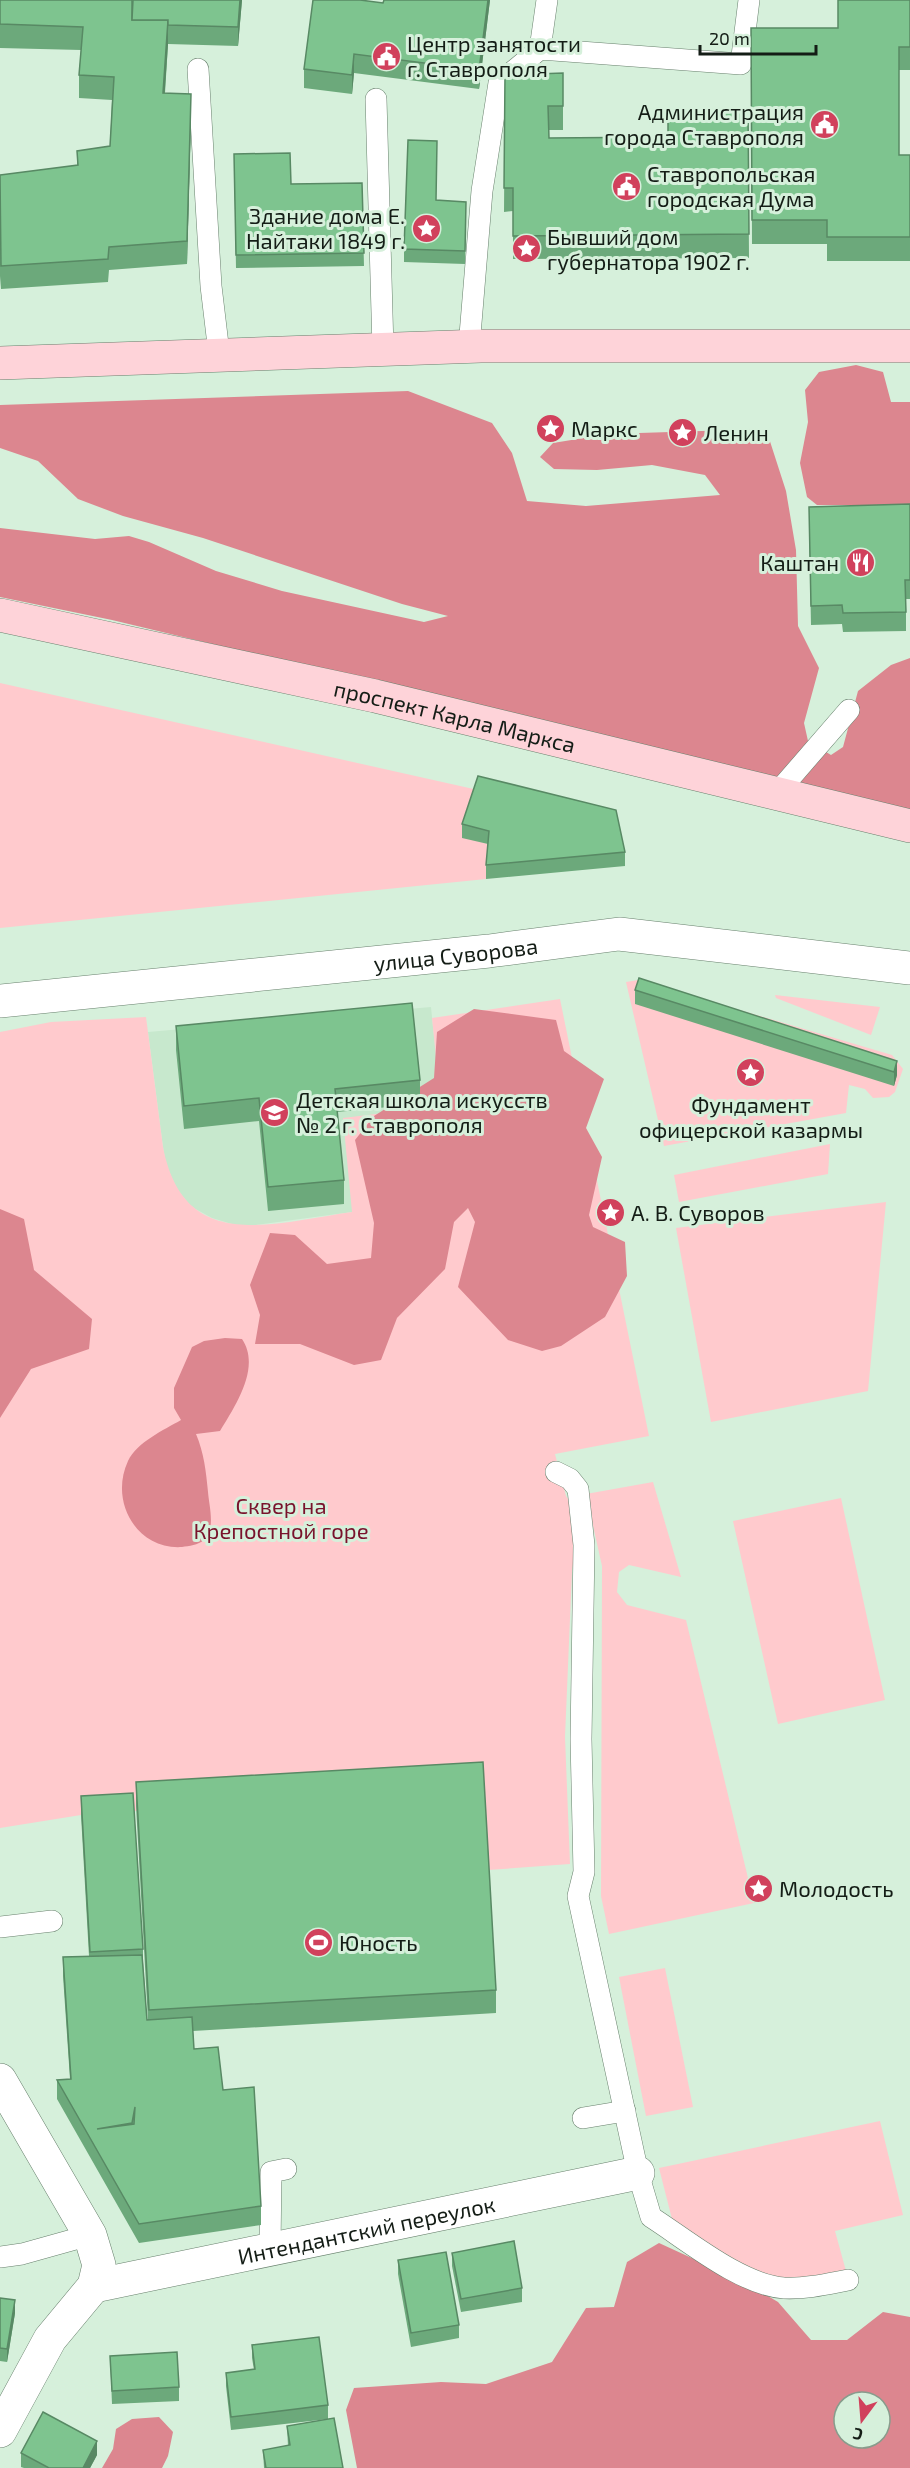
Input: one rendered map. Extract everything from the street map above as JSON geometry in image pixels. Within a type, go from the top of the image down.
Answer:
[{"type":"main road","points":[[0,363],[219,353],[469,347],[910,346]]},
{"type":"main road","name":"проспект Карла Маркса","points":[[0,615],[375,696],[910,826]]},
{"type":"street","name":"улица Суворова","points":[[0,1001],[489,951],[619,934],[910,968]]},
{"type":"street","points":[[0,2080],[90,2235],[99,2265],[94,2286],[50,2339],[0,2431]]},
{"type":"street","name":"Интендантский переулок","points":[[94,2286],[638,2173]]},
{"type":"lane","points":[[469,347],[482,191],[499,82],[540,49],[547,0]]},
{"type":"lane","points":[[540,49],[741,64],[749,0]]},
{"type":"lane","points":[[198,69],[211,282],[219,353]]},
{"type":"lane","points":[[376,99],[383,349]]},
{"type":"lane","points":[[777,794],[849,710]]},
{"type":"lane","points":[[556,1472],[570,1479],[578,1489],[584,1545],[581,1739],[584,1872],[578,1896],[638,2173],[651,2217],[734,2270],[756,2281],[781,2288],[802,2288],[848,2280]]},
{"type":"lane","points":[[0,1927],[52,1921]]},
{"type":"lane","points":[[583,2118],[625,2111]]},
{"type":"lane","points":[[270,2248],[271,2172],[286,2169]]},
{"type":"lane","points":[[0,2257],[22,2254],[90,2235]]},
{"type":"shaded area","points":[[856,365],[883,372],[891,402],[910,402],[910,505],[817,505],[807,497],[800,463],[808,422],[805,390],[819,372]]},
{"type":"shaded area","points":[[408,391],[492,423],[512,453],[527,501],[586,506],[720,495],[705,475],[652,465],[597,470],[554,469],[540,457],[553,443],[608,434],[766,429],[786,491],[796,550],[798,626],[819,668],[804,723],[808,741],[831,755],[843,747],[858,691],[891,665],[910,658],[910,811],[112,620],[0,597],[0,528],[95,539],[129,536],[149,542],[216,571],[282,591],[424,622],[448,616],[402,604],[203,538],[123,516],[78,499],[38,461],[0,448],[0,405]]},
{"type":"shaded area","name":"Детская школа искусств № 2 г. Ставрополя","points":[[431,1007],[441,1107],[352,1212],[242,1227],[212,1218],[190,1206],[178,1191],[166,1165],[148,1032]]},
{"type":"shaded area","points":[[474,1009],[556,1020],[564,1051],[604,1079],[586,1128],[602,1157],[589,1215],[593,1227],[625,1242],[627,1276],[605,1317],[561,1346],[542,1351],[508,1340],[458,1287],[475,1222],[468,1208],[454,1222],[445,1269],[397,1318],[381,1360],[354,1365],[300,1344],[255,1344],[260,1315],[250,1285],[270,1233],[295,1235],[327,1264],[371,1258],[374,1223],[355,1140],[374,1116],[434,1078],[437,1032]]},
{"type":"shaded area","points":[[0,1209],[24,1219],[34,1270],[92,1319],[89,1349],[31,1369],[0,1418]]},
{"type":"shaded area","points":[[225,1338],[242,1339],[249,1362],[248,1374],[239,1398],[220,1431],[196,1434],[205,1469],[211,1517],[210,1530],[204,1540],[196,1544],[182,1547],[166,1546],[152,1541],[140,1532],[131,1520],[122,1492],[123,1477],[128,1461],[138,1448],[151,1437],[181,1420],[174,1408],[174,1388],[192,1347],[204,1341]]},
{"type":"shaded area","points":[[659,2243],[744,2282],[778,2302],[811,2340],[847,2340],[883,2312],[910,2317],[910,2468],[357,2468],[346,2410],[354,2388],[441,2382],[486,2384],[552,2362],[586,2308],[614,2307],[627,2262]]},
{"type":"shaded area","points":[[159,2417],[173,2432],[168,2456],[162,2468],[102,2468],[113,2449],[116,2429],[132,2419]]},
{"type":"green space","points":[[0,683],[478,790],[462,837],[489,844],[486,879],[0,928]]},
{"type":"green space","points":[[638,980],[892,1055],[903,1069],[895,1092],[889,1097],[873,1098],[865,1089],[849,1085],[846,1113],[664,1146],[626,982]]},
{"type":"green space","points":[[775,995],[880,1007],[871,1035],[776,998]]},
{"type":"green space","name":"Сквер на Крепостной горе","points":[[560,999],[649,1436],[555,1454],[566,1496],[572,1504],[577,1534],[572,1571],[565,1737],[570,1864],[488,1870],[482,1786],[81,1815],[0,1828],[0,1032],[51,1022],[146,1017],[163,1147],[174,1181],[190,1204],[211,1218],[236,1224],[263,1225],[352,1212],[343,1118],[441,1106],[432,1018]]},
{"type":"green space","points":[[830,1144],[828,1174],[679,1202],[674,1175]]},
{"type":"green space","points":[[886,1202],[868,1391],[711,1422],[676,1228]]},
{"type":"green space","points":[[653,1482],[681,1577],[629,1565],[619,1572],[617,1592],[627,1605],[686,1620],[754,1903],[609,1934],[601,1896],[602,1566],[586,1494]]},
{"type":"green space","points":[[841,1498],[885,1700],[778,1724],[733,1521]]},
{"type":"green space","points":[[665,1968],[693,2107],[646,2116],[619,1977]]},
{"type":"green space","points":[[880,2121],[903,2215],[835,2231],[846,2271],[783,2281],[748,2270],[672,2219],[659,2168]]},
{"type":"building","points":[[0,0],[132,0],[132,20],[168,20],[163,93],[191,94],[187,241],[109,247],[108,259],[1,266],[0,175],[78,165],[77,151],[110,146],[114,77],[79,75],[83,27],[0,24]]},
{"type":"building","points":[[133,0],[240,0],[238,27],[168,25],[168,20],[132,20]]},
{"type":"building","points":[[313,0],[360,0],[383,3],[384,0],[488,0],[479,70],[354,54],[352,75],[304,69]]},
{"type":"building","name":"Администрация города Ставрополя","points":[[838,0],[910,0],[910,47],[899,47],[899,155],[910,155],[910,237],[827,237],[827,220],[752,220],[751,28],[838,28]]},
{"type":"building","name":"Ставропольская городская Дума","points":[[563,73],[563,106],[548,106],[549,138],[668,137],[668,110],[748,109],[749,234],[513,236],[513,188],[504,188],[505,75]]},
{"type":"building","points":[[408,140],[437,141],[436,200],[466,202],[465,251],[404,249]]},
{"type":"building","points":[[290,153],[291,184],[362,183],[364,253],[236,255],[234,154]]},
{"type":"building","name":"Каштан","points":[[910,504],[910,580],[905,580],[906,612],[843,613],[842,605],[811,606],[809,507]]},
{"type":"building","points":[[478,776],[616,810],[625,852],[486,865],[489,831],[462,824]]},
{"type":"building","points":[[639,978],[897,1061],[894,1072],[635,990]]},
{"type":"building","points":[[412,1003],[420,1080],[335,1089],[344,1180],[268,1187],[259,1098],[184,1106],[176,1026]]},
{"type":"building","name":"Юность","points":[[483,1762],[496,1990],[149,2010],[136,1782]]},
{"type":"building","points":[[133,1793],[143,1949],[90,1952],[81,1796]]},
{"type":"building","points":[[142,1955],[147,2020],[192,2017],[194,2049],[218,2047],[223,2090],[254,2087],[261,2206],[139,2224],[57,2080],[71,2079],[63,1957]],"holes":[[[135,2107],[134,2124],[97,2129],[132,2123]]]},
{"type":"building","points":[[514,2241],[522,2288],[461,2299],[452,2253]]},
{"type":"building","points":[[446,2252],[459,2325],[411,2333],[398,2260]]},
{"type":"building","points":[[0,2298],[15,2300],[7,2349],[0,2348]]},
{"type":"building","points":[[319,2337],[328,2405],[231,2417],[226,2373],[255,2369],[252,2345]]},
{"type":"building","points":[[177,2352],[179,2387],[112,2391],[110,2356]]},
{"type":"building","points":[[43,2412],[97,2441],[83,2468],[49,2468],[21,2453]]},
{"type":"building","points":[[334,2418],[343,2468],[266,2468],[263,2450],[290,2445],[287,2426]]},
{"type":"place","name":"Центр занятости г. Ставрополя","points":[[386,56]]},
{"type":"place","name":"Администрация города Ставрополя","points":[[825,124]]},
{"type":"place","name":"Ставропольская городская Дума","points":[[626,186]]},
{"type":"place","name":"Здание дома Е. Найтаки 1849 г.","points":[[426,228]]},
{"type":"place","name":"Бывший дом губернатора 1902 г.","points":[[526,249]]},
{"type":"place","name":"Маркс","points":[[550,428]]},
{"type":"place","name":"Ленин","points":[[683,432]]},
{"type":"place","name":"Каштан","points":[[860,562]]},
{"type":"place","name":"Фундамент офицерской казармы","points":[[751,1072]]},
{"type":"place","name":"Детская школа искусств № 2 г. Ставрополя","points":[[275,1112]]},
{"type":"place","name":"А. В. Суворов","points":[[610,1212]]},
{"type":"place","name":"Молодость","points":[[758,1888]]},
{"type":"place","name":"Юность","points":[[318,1942]]}]
